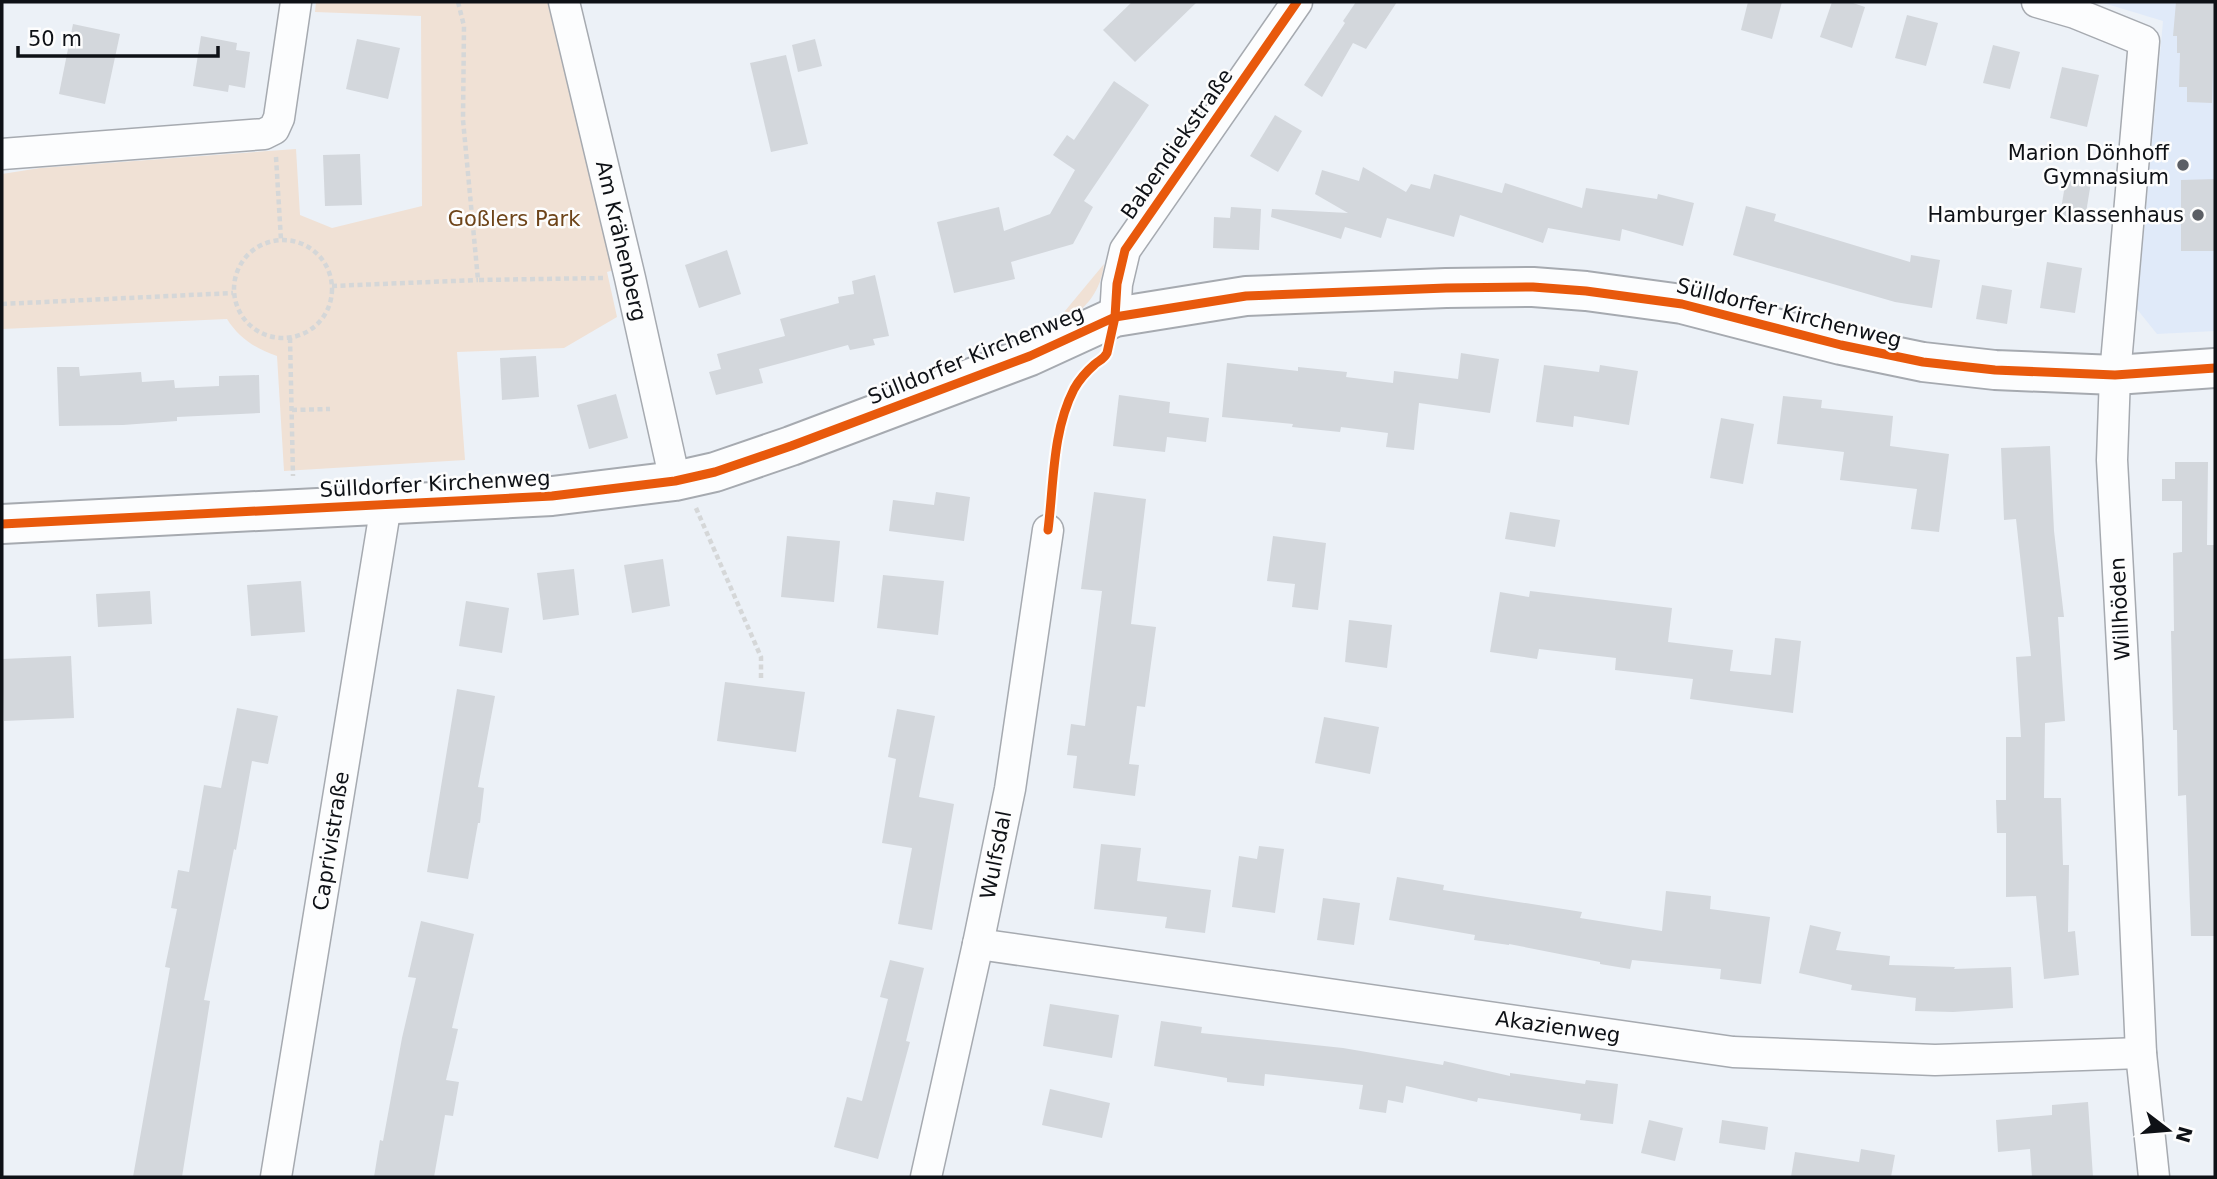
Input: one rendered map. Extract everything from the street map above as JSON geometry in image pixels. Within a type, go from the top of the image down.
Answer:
[{"type":"street","points":[[2,155],[264,134],[274,129],[279,118],[296,2]]},
{"type":"street","name":"Am Krähenberg","points":[[564,2],[685,494]]},
{"type":"street","name":"Babendiekstraße","points":[[1115,317],[1117,284],[1125,250],[1297,2]]},
{"type":"street","name":"Willhöden","points":[[2037,2],[2075,13],[2144,41],[2115,375],[2112,460],[2141,1053],[2154,1177]]},
{"type":"street","name":"Sülldorfer Kirchenweg","points":[[2,524],[552,496],[685,494],[715,472],[1036,354],[1115,317],[1246,296],[1446,288],[1533,288],[1622,295],[1682,304],[1903,359],[1995,370],[2115,375],[2215,368]]},
{"type":"street","name":"Caprivistraße","points":[[276,1177],[386,505]]},
{"type":"street","name":"Wulfsdal","points":[[926,1177],[1010,789],[1048,530]]},
{"type":"street","name":"Akazienweg","points":[[978,944],[1733,1052],[1935,1060],[2141,1053]]},
{"type":"path","points":[[458,2],[464,26],[463,120],[478,280]]},
{"type":"path","points":[[274,129],[281,240]]},
{"type":"path","points":[[281,240],[299,243],[317,254],[329,271],[332,286],[330,304],[319,322],[305,334],[290,338],[270,337],[250,327],[238,311],[233,293],[236,274],[246,257],[262,243],[281,240]]},
{"type":"path","points":[[332,286],[609,278]]},
{"type":"path","points":[[2,304],[233,293]]},
{"type":"path","points":[[290,338],[293,476]]},
{"type":"path","points":[[292,410],[330,409]]},
{"type":"path","points":[[685,494],[761,657],[761,678]]},
{"type":"shaded area","name":"Marion Dönhoff Gymnasium","points":[[2100,2],[2215,2],[2215,331],[2157,334],[2137,309],[2163,21]]},
{"type":"green space","name":"Goßlers Park","points":[[316,2],[552,2],[614,270],[607,272],[617,317],[564,348],[457,352],[465,460],[284,471],[277,356],[249,342],[227,319],[2,329],[2,174],[40,168],[296,149],[300,215],[332,228],[422,206],[421,16],[315,12]]},
{"type":"green space","points":[[1104,264],[1100,282],[1092,298],[1080,311],[1064,321],[1065,311]]},
{"type":"building","points":[[1132,2],[1197,2],[1135,62],[1103,30]]},
{"type":"building","points":[[1356,2],[1397,2],[1366,49],[1353,43],[1322,97],[1304,85]]},
{"type":"building","points":[[1748,2],[1782,2],[1772,39],[1741,30]]},
{"type":"building","points":[[1832,2],[1850,2],[1865,7],[1852,48],[1820,37]]},
{"type":"building","points":[[2176,2],[2215,2],[2212,103],[2187,102],[2187,87],[2179,87],[2180,53],[2177,53],[2177,36],[2173,36]]},
{"type":"building","points":[[1907,15],[1938,23],[1926,66],[1895,58]]},
{"type":"building","points":[[73,24],[120,34],[105,104],[59,94]]},
{"type":"building","points":[[201,36],[237,43],[236,50],[250,52],[245,88],[229,85],[228,92],[193,86]]},
{"type":"building","points":[[357,39],[400,48],[388,99],[346,89]]},
{"type":"building","points":[[815,39],[822,66],[798,72],[792,45]]},
{"type":"building","points":[[1993,45],[2020,52],[2010,89],[1983,83]]},
{"type":"building","points":[[786,55],[808,144],[771,152],[750,63]]},
{"type":"building","points":[[2062,67],[2099,75],[2087,127],[2050,118]]},
{"type":"building","points":[[1114,81],[1149,105],[1084,201],[1093,207],[1073,244],[1011,262],[1015,279],[954,293],[937,222],[999,207],[1004,231],[1050,214],[1075,170],[1053,155],[1067,135],[1074,140]]},
{"type":"building","points":[[1275,115],[1302,131],[1278,172],[1250,156]]},
{"type":"building","points":[[360,154],[362,205],[325,206],[323,155]]},
{"type":"building","points":[[1363,167],[1406,192],[1411,184],[1430,189],[1434,174],[1502,193],[1505,183],[1582,208],[1586,188],[1657,199],[1658,194],[1694,203],[1683,246],[1622,229],[1620,241],[1548,228],[1543,243],[1460,215],[1454,237],[1387,218],[1381,238],[1345,227],[1341,239],[1271,217],[1272,209],[1348,213],[1315,194],[1322,170],[1359,181]]},
{"type":"building","points":[[2066,179],[2091,182],[2085,219],[2060,215]]},
{"type":"building","name":"Hamburger Klassenhaus","points":[[2215,179],[2215,251],[2181,251],[2181,180]]},
{"type":"building","points":[[1746,206],[1776,214],[1774,221],[1910,262],[1911,255],[1940,260],[1932,308],[1895,302],[1733,255]]},
{"type":"building","points":[[1231,207],[1261,209],[1259,250],[1213,248],[1214,217],[1230,218]]},
{"type":"building","points":[[727,250],[741,294],[699,308],[685,265]]},
{"type":"building","points":[[2047,262],[2082,268],[2075,313],[2040,308]]},
{"type":"building","points":[[875,275],[889,336],[873,339],[875,345],[850,350],[848,345],[759,369],[763,383],[716,395],[709,372],[721,369],[717,354],[785,336],[780,319],[839,303],[838,297],[854,294],[852,281]]},
{"type":"building","points":[[1982,285],[2012,290],[2007,324],[1976,319]]},
{"type":"building","points":[[1461,353],[1499,359],[1490,413],[1419,403],[1414,450],[1386,447],[1388,433],[1341,427],[1340,432],[1222,417],[1227,363],[1298,371],[1298,367],[1347,372],[1346,377],[1393,383],[1394,371],[1458,379]]},
{"type":"building","points":[[536,356],[539,397],[502,400],[500,358]]},
{"type":"building","points":[[1544,365],[1599,372],[1600,365],[1638,371],[1629,425],[1574,416],[1573,427],[1536,422]]},
{"type":"building","points":[[57,367],[79,367],[80,376],[141,372],[142,382],[174,380],[175,388],[219,386],[219,376],[259,375],[260,413],[177,417],[177,421],[123,425],[59,426]]},
{"type":"building","points":[[616,394],[628,438],[589,449],[577,405]]},
{"type":"building","points":[[1119,395],[1170,402],[1169,413],[1209,418],[1206,442],[1167,437],[1165,452],[1113,446]]},
{"type":"building","points":[[1783,396],[1822,400],[1821,408],[1893,416],[1890,446],[1949,454],[1939,532],[1911,529],[1917,489],[1840,480],[1844,452],[1777,444]]},
{"type":"building","points":[[1721,418],[1754,424],[1743,484],[1710,478]]},
{"type":"building","points":[[2050,446],[2054,531],[2064,617],[2058,617],[2065,721],[2045,723],[2044,798],[2061,798],[2063,865],[2069,865],[2068,932],[2075,931],[2079,975],[2044,979],[2036,896],[2006,897],[2006,833],[1997,833],[1996,800],[2006,800],[2006,737],[2021,737],[2016,657],[2031,656],[2016,519],[2004,520],[2001,448]]},
{"type":"building","points":[[2175,462],[2208,462],[2207,545],[2215,545],[2215,936],[2191,936],[2186,795],[2178,796],[2177,730],[2173,730],[2171,631],[2174,631],[2173,553],[2182,552],[2182,501],[2162,501],[2162,479],[2175,479]]},
{"type":"building","points":[[936,492],[970,497],[964,541],[889,531],[893,500],[934,505]]},
{"type":"building","points":[[1094,492],[1146,499],[1131,624],[1156,627],[1145,707],[1137,706],[1129,764],[1139,765],[1135,796],[1073,788],[1077,756],[1067,755],[1071,724],[1085,726],[1102,591],[1081,589]]},
{"type":"building","points":[[1510,512],[1560,520],[1555,547],[1505,539]]},
{"type":"building","points":[[787,536],[840,541],[834,602],[781,597]]},
{"type":"building","points":[[1273,536],[1326,543],[1318,610],[1292,607],[1295,584],[1267,581]]},
{"type":"building","points":[[663,559],[670,606],[632,613],[624,565]]},
{"type":"building","points":[[574,569],[579,615],[543,620],[537,573]]},
{"type":"building","points":[[883,575],[944,581],[938,635],[877,628]]},
{"type":"building","points":[[301,581],[305,632],[251,636],[247,585]]},
{"type":"building","points":[[150,591],[152,624],[98,627],[96,594]]},
{"type":"building","points":[[1530,591],[1672,608],[1668,642],[1733,650],[1730,671],[1771,675],[1775,638],[1801,641],[1793,713],[1690,699],[1693,679],[1615,670],[1616,658],[1539,649],[1537,659],[1490,652],[1500,592],[1529,597]]},
{"type":"building","points":[[466,601],[509,608],[502,653],[459,646]]},
{"type":"building","points":[[1349,620],[1392,625],[1387,668],[1345,662]]},
{"type":"building","points":[[71,656],[74,718],[4,721],[2,659]]},
{"type":"building","points":[[725,682],[805,692],[796,752],[717,741]]},
{"type":"building","points":[[457,689],[495,696],[478,787],[484,788],[480,823],[468,879],[427,872]]},
{"type":"building","points":[[237,708],[278,716],[268,764],[252,761],[204,1000],[210,1001],[182,1177],[133,1177],[170,968],[165,967],[177,909],[171,908],[178,870],[189,872],[204,785],[221,788]]},
{"type":"building","points":[[897,709],[935,716],[919,797],[954,804],[932,930],[898,924],[912,848],[882,843],[896,759],[888,757]]},
{"type":"building","points":[[1324,717],[1379,727],[1370,774],[1315,763]]},
{"type":"building","points":[[1101,844],[1141,848],[1137,881],[1211,890],[1205,933],[1165,928],[1167,917],[1094,909]]},
{"type":"building","points":[[1259,846],[1284,849],[1275,913],[1232,907],[1239,856],[1257,859]]},
{"type":"building","points":[[1397,877],[1444,885],[1443,890],[1582,912],[1580,918],[1662,931],[1666,891],[1711,896],[1710,909],[1770,917],[1761,984],[1720,979],[1721,969],[1632,960],[1630,969],[1509,944],[1474,940],[1475,935],[1389,920]]},
{"type":"building","points":[[1323,898],[1360,903],[1354,945],[1317,940]]},
{"type":"building","points":[[421,921],[474,934],[452,1028],[458,1029],[446,1080],[459,1082],[453,1116],[445,1115],[434,1177],[374,1177],[416,978],[408,977]]},
{"type":"building","points":[[1810,925],[1841,932],[1836,950],[1890,956],[1889,965],[1955,967],[1954,969],[2011,967],[2013,1008],[1953,1012],[1915,1011],[1916,998],[1851,990],[1852,985],[1799,973]]},
{"type":"building","points":[[890,960],[924,968],[906,1041],[910,1042],[878,1159],[834,1147],[847,1097],[862,1101],[888,999],[880,997]]},
{"type":"building","points":[[1050,1004],[1119,1015],[1112,1058],[1043,1046]]},
{"type":"building","points":[[1161,1021],[1202,1027],[1201,1033],[1343,1048],[1443,1065],[1444,1061],[1510,1076],[1510,1073],[1585,1084],[1586,1080],[1618,1084],[1613,1124],[1580,1120],[1581,1114],[1478,1098],[1477,1102],[1406,1086],[1403,1103],[1388,1100],[1386,1113],[1359,1109],[1363,1085],[1265,1074],[1264,1086],[1227,1082],[1227,1078],[1154,1066]]},
{"type":"building","points":[[1050,1089],[1110,1103],[1102,1138],[1042,1125]]},
{"type":"building","points":[[2088,1102],[2093,1177],[2032,1177],[2030,1149],[1998,1152],[1996,1120],[2052,1115],[2052,1105]]},
{"type":"building","points":[[1649,1120],[1683,1128],[1675,1161],[1641,1153]]},
{"type":"building","points":[[1722,1120],[1768,1127],[1765,1150],[1719,1143]]},
{"type":"building","points":[[1861,1149],[1895,1155],[1891,1177],[1791,1177],[1795,1152],[1859,1162]]},
{"type":"cycle path","points":[[1048,530],[1055,458],[1062,423],[1076,386],[1107,353],[1125,250],[1297,2]]},
{"type":"cycle path","points":[[2,524],[552,496],[675,481],[715,472],[791,446],[1030,356],[1115,317],[1246,296],[1533,287],[1682,304],[1841,345],[1923,362],[1995,370],[2115,375],[2215,368]]},
{"type":"place","name":"Marion Dönhoff Gymnasium","points":[[2183,165]]},
{"type":"place","name":"Hamburger Klassenhaus","points":[[2198,215]]}]
